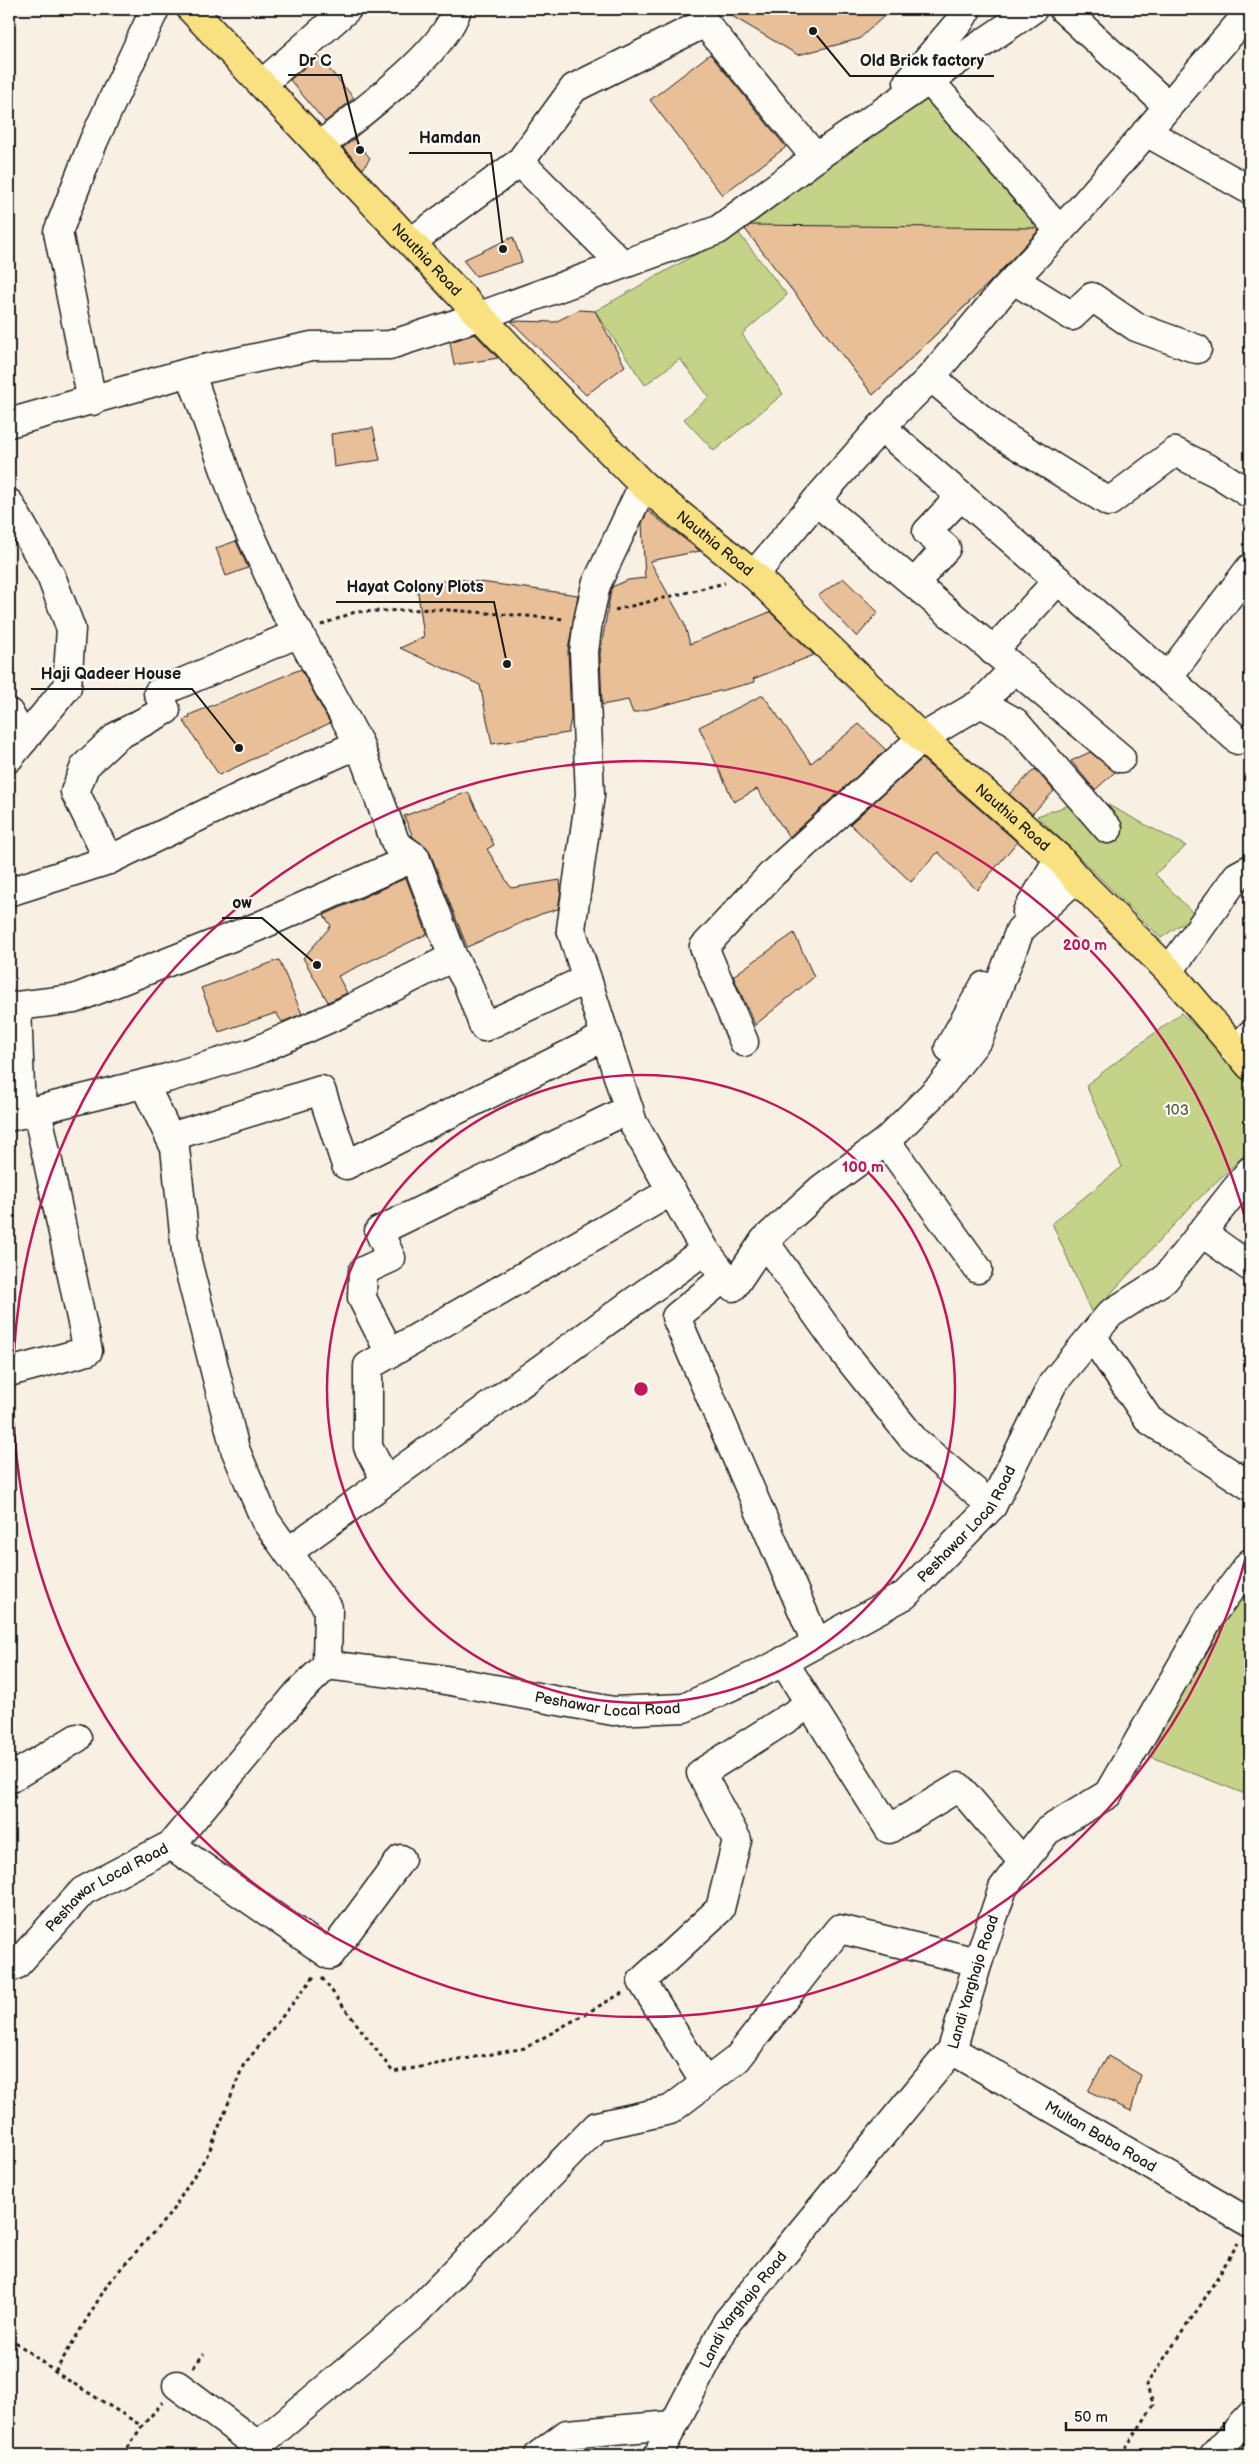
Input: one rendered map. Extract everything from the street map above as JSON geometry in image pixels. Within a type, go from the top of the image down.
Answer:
[{"type":"main road","name":"Nauthia Road","points":[[191,9],[480,316],[643,485],[754,576],[922,738],[1059,858],[1076,878],[1245,1051]]},
{"type":"street","points":[[92,401],[58,232],[94,140],[154,9]]},
{"type":"street","points":[[262,84],[347,9]]},
{"type":"street","points":[[320,146],[423,60],[455,18],[457,9]]},
{"type":"street","points":[[883,112],[960,21],[967,9]]},
{"type":"street","points":[[10,426],[190,372],[312,346],[390,345],[480,316],[718,230],[816,158],[1032,9]]},
{"type":"street","points":[[1071,10],[1168,106]]},
{"type":"street","points":[[754,576],[816,501],[881,427],[931,376],[1250,11]]},
{"type":"street","points":[[411,242],[520,162],[574,88],[705,23],[816,158]]},
{"type":"street","points":[[929,80],[1060,230]]},
{"type":"street","points":[[1146,132],[1250,190]]},
{"type":"street","points":[[520,162],[622,264]]},
{"type":"street","points":[[1014,280],[1072,316],[1092,297],[1136,327],[1197,349]]},
{"type":"street","points":[[190,372],[238,507],[286,613],[299,633],[359,744],[396,844],[415,857],[453,957],[467,982],[484,1027],[587,979]]},
{"type":"street","points":[[931,376],[998,433],[1109,502],[1175,452],[1219,474],[1250,494]]},
{"type":"street","points":[[881,427],[1058,580],[1238,740]]},
{"type":"street","points":[[643,485],[596,585],[589,618],[584,652],[590,795],[571,929],[634,1123],[705,1250],[733,1287],[764,1241],[821,1189],[886,1141],[941,1086],[978,1038],[1020,930],[1076,878]]},
{"type":"street","points":[[915,582],[946,548],[927,532],[961,496]]},
{"type":"street","points":[[816,501],[915,582],[1014,669],[1121,758]]},
{"type":"street","points":[[9,503],[51,576],[71,629],[66,687],[17,749]]},
{"type":"street","points":[[1168,677],[1250,568]]},
{"type":"street","points":[[993,651],[1058,580]]},
{"type":"street","points":[[109,860],[75,792],[85,766],[117,736],[166,710],[158,693],[299,633]]},
{"type":"street","points":[[744,1042],[704,947],[773,873],[922,738],[981,703],[1014,669]]},
{"type":"street","points":[[981,703],[1015,722],[1108,829]]},
{"type":"street","points":[[9,713],[17,749]]},
{"type":"street","points":[[9,892],[109,860],[244,795],[359,744]]},
{"type":"street","points":[[9,1372],[88,1351],[22,1113],[17,1006],[74,999],[256,926],[415,857]]},
{"type":"street","points":[[948,1048],[1059,858]]},
{"type":"street","points":[[1169,972],[1236,876],[1250,869]]},
{"type":"street","points":[[22,1113],[144,1084],[251,1053],[344,1012],[453,957]]},
{"type":"street","points":[[170,1137],[321,1090],[346,1165],[606,1036]]},
{"type":"street","points":[[144,1084],[175,1148],[188,1262],[235,1449],[265,1520],[328,1608],[327,1665]]},
{"type":"street","points":[[390,1353],[362,1298],[362,1271],[391,1258],[379,1230],[629,1109]]},
{"type":"street","points":[[886,1141],[978,1269]]},
{"type":"street","name":"Peshawar Local Road","points":[[9,1968],[16,1965],[83,1892],[171,1845],[298,1693],[327,1665],[440,1679],[613,1711],[684,1708],[783,1661],[905,1595],[992,1506],[1053,1383],[1110,1314],[1165,1279],[1250,1171]]},
{"type":"street","points":[[386,1481],[368,1447],[368,1366],[672,1191]]},
{"type":"street","points":[[1201,1232],[1250,1267]]},
{"type":"street","points":[[764,1241],[842,1350],[914,1440],[992,1506]]},
{"type":"street","points":[[288,1552],[705,1250]]},
{"type":"street","points":[[725,1277],[676,1317],[816,1642]]},
{"type":"street","points":[[1092,1336],[1149,1420],[1250,1486]]},
{"type":"street","name":"Landi Yarghajo Road","points":[[658,2455],[727,2322],[782,2258],[855,2165],[952,2050],[978,1962],[1003,1888],[1047,1831],[1108,1794],[1211,1615],[1250,1564]]},
{"type":"street","points":[[783,1661],[889,1829],[959,1787],[1023,1862]]},
{"type":"street","points":[[705,2083],[642,1982],[720,1910],[738,1840],[701,1773],[810,1704]]},
{"type":"street","points":[[9,1779],[77,1738]]},
{"type":"street","points":[[171,1845],[330,1955],[401,1859]]},
{"type":"street","points":[[177,2385],[252,2441],[257,2452],[412,2316],[597,2126],[670,2110],[737,2059],[839,1929],[978,1962]]},
{"type":"street","name":"Multan Baba Road","points":[[952,2050],[1245,2231]]},
{"type":"street","points":[[1225,2451],[1250,2416]]},
{"type":"street","points":[[539,2455],[567,2434],[672,2425]]},
{"type":"path","points":[[299,633],[355,612],[436,609],[589,618],[754,576]]},
{"type":"path","points":[[55,2372],[108,2282],[170,2214],[209,2152],[243,2066],[317,1972],[393,2072],[525,2048],[642,1982]]},
{"type":"path","points":[[1121,2455],[1154,2405],[1146,2385],[1200,2306],[1245,2231]]},
{"type":"path","points":[[9,2337],[55,2372],[142,2426]]},
{"type":"green space","points":[[927,93],[1047,228],[873,395],[742,225]]},
{"type":"green space","points":[[737,231],[787,295],[742,334],[783,394],[714,451],[684,419],[709,397],[680,359],[645,385],[595,311]]},
{"type":"green space","points":[[1093,797],[1186,846],[1155,874],[1195,915],[1161,938],[1037,816]]},
{"type":"green space","name":"103","points":[[1181,1013],[1250,1078],[1250,1150],[1194,1203],[1092,1314],[1052,1223],[1122,1167],[1086,1085]]},
{"type":"green space","points":[[1250,1576],[1250,1796],[1142,1753]]},
{"type":"building","points":[[720,9],[892,9],[859,39],[798,55]]},
{"type":"building","points":[[710,54],[786,147],[722,195],[650,100]]},
{"type":"building","points":[[318,56],[354,98],[325,122],[290,80]]},
{"type":"building","points":[[354,139],[370,158],[363,169],[343,148]]},
{"type":"building","points":[[750,225],[1037,228],[1039,230],[989,283],[873,395],[745,229]]},
{"type":"building","points":[[513,237],[522,262],[476,276],[463,260]]},
{"type":"building","points":[[579,310],[595,311],[625,366],[586,395],[511,321],[555,322]]},
{"type":"building","points":[[475,334],[498,358],[454,365],[450,342]]},
{"type":"building","points":[[373,428],[380,460],[334,467],[331,434]]},
{"type":"building","points":[[648,511],[700,551],[650,561],[684,623],[690,644],[770,612],[814,655],[753,679],[755,682],[633,713],[628,700],[602,705],[600,653],[611,590],[612,587],[628,580],[645,578],[642,523]]},
{"type":"building","points":[[236,541],[248,568],[226,576],[216,548]]},
{"type":"building","points":[[843,578],[878,612],[857,637],[818,596]]},
{"type":"building","points":[[457,579],[578,595],[568,650],[571,718],[568,733],[492,744],[480,685],[400,648],[424,637],[417,585]]},
{"type":"building","points":[[301,669],[330,723],[219,775],[183,720],[190,717],[189,715]]},
{"type":"building","points":[[763,695],[811,763],[859,724],[886,750],[789,837],[757,789],[734,802],[699,727]]},
{"type":"building","points":[[1090,752],[1115,772],[1095,790],[1071,761]]},
{"type":"building","points":[[922,759],[1017,842],[977,890],[938,852],[911,882],[850,824]]},
{"type":"building","points":[[1035,769],[1054,791],[1032,814],[1009,794]]},
{"type":"building","points":[[468,792],[494,845],[487,849],[511,888],[560,880],[561,890],[558,909],[541,914],[467,947],[429,850],[413,837],[404,816]]},
{"type":"building","points":[[406,878],[427,934],[338,976],[347,993],[328,1002],[303,958],[331,926],[324,915]]},
{"type":"building","points":[[794,933],[814,977],[755,1025],[733,976]]},
{"type":"building","points":[[279,960],[302,1014],[282,1022],[276,1013],[219,1032],[201,988]]},
{"type":"building","points":[[1108,2056],[1141,2075],[1131,2111],[1088,2091]]},
{"type":"place","name":"Old Brick factory","points":[[813,31]]},
{"type":"place","name":"Dr C","points":[[360,150]]},
{"type":"place","name":"Hamdan","points":[[503,249]]},
{"type":"place","name":"Hayat Colony Plots","points":[[507,664]]},
{"type":"place","name":"Haji Qadeer House","points":[[239,748]]},
{"type":"place","name":"ow","points":[[317,965]]}]
